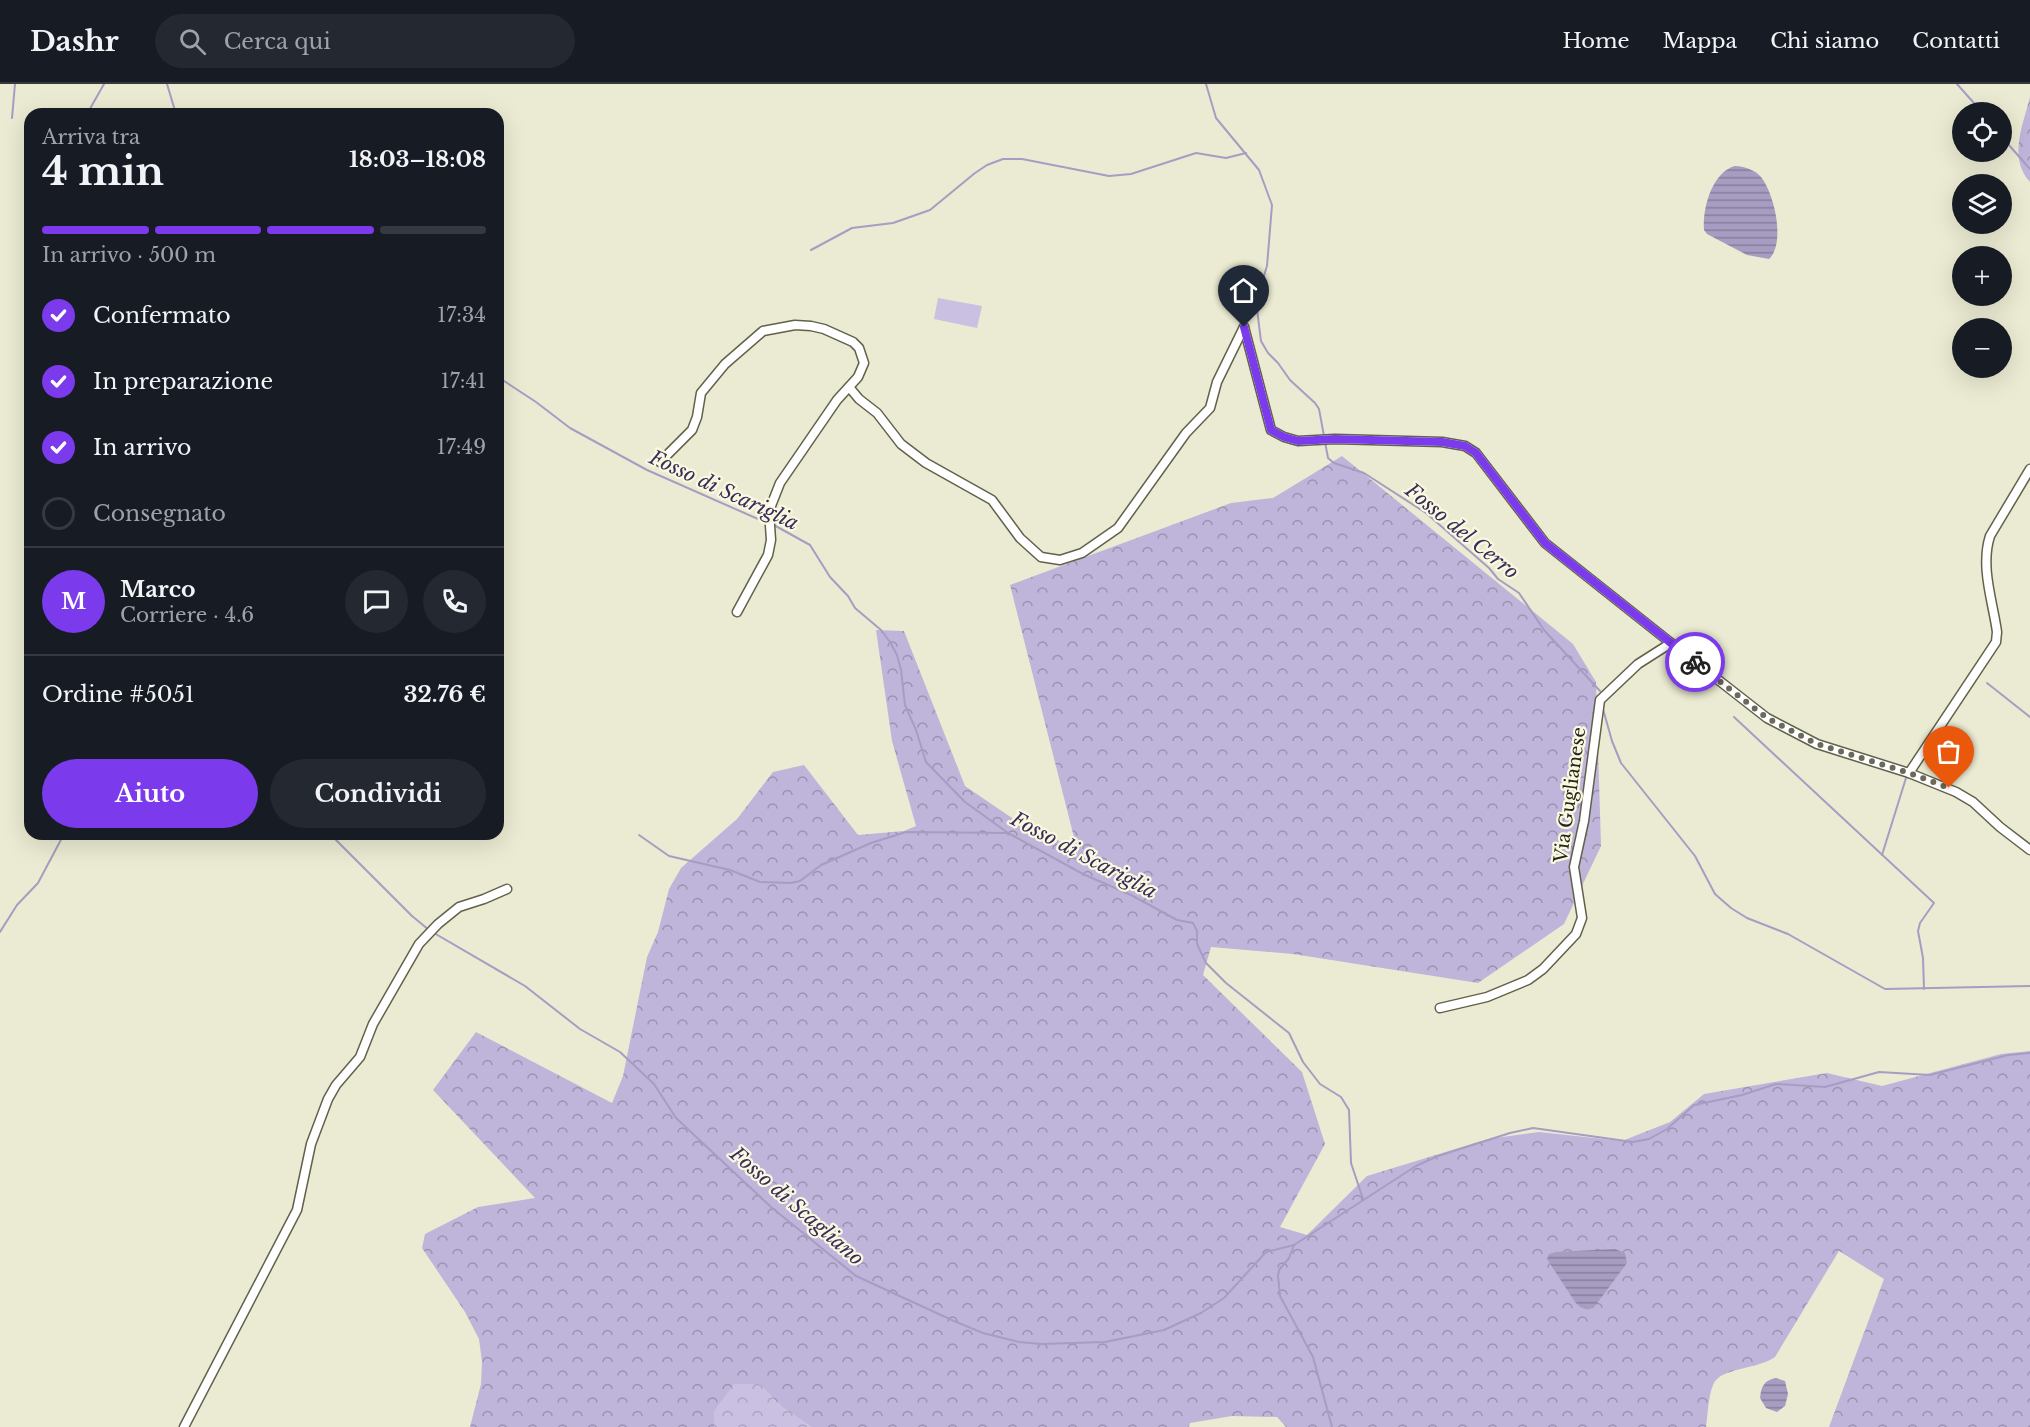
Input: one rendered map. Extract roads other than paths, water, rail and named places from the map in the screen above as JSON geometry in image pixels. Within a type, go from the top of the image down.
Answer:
[{"type":"street","points":[[660,462],[692,430],[701,393],[725,364],[763,331],[783,326],[811,326],[836,333],[859,348],[864,363],[858,377],[837,400],[780,483],[769,512],[771,540],[768,555],[737,612]]},
{"type":"street","points":[[849,387],[859,399],[877,413],[901,444],[926,463],[992,500],[1020,538],[1041,557],[1060,560],[1082,554],[1118,528],[1186,433],[1210,408],[1217,382],[1244,327],[1271,430],[1298,441],[1335,439],[1442,442],[1465,446],[1476,453],[1545,543],[1767,718],[1817,744],[1909,773],[1966,797],[2030,850]]},
{"type":"street","points":[[1909,773],[1996,642],[1997,632],[1988,569],[1988,544],[1990,536],[2030,469]]},
{"type":"street","name":"Via Guglianese","points":[[1440,1008],[1487,997],[1528,980],[1543,969],[1576,934],[1582,918],[1574,867],[1584,820],[1600,700],[1638,664],[1671,643]]},
{"type":"street","points":[[184,1427],[297,1210],[310,1144],[327,1099],[360,1057],[373,1024],[419,944],[459,907],[507,889]]},
{"type":"waterway","points":[[12,118],[15,84]]},
{"type":"waterway","points":[[90,108],[104,84]]},
{"type":"waterway","points":[[167,84],[174,108]]},
{"type":"waterway","name":"Fosso del Cerro","points":[[1206,84],[1216,118],[1259,170],[1272,205],[1267,266],[1256,301],[1261,341],[1290,380],[1319,409],[1324,436]]},
{"type":"waterway","points":[[1957,84],[1973,102]]},
{"type":"waterway","points":[[2012,149],[2030,169]]},
{"type":"waterway","points":[[811,250],[852,228],[893,223],[930,210],[975,173],[1003,159],[1022,159],[1109,176],[1131,174],[1196,153],[1226,158],[1246,153]]},
{"type":"waterway","name":"Fosso di Scariglia","points":[[504,381],[570,428],[647,470],[767,523]]},
{"type":"waterway","name":"Fosso del Cerro","points":[[1325,442],[1328,458],[1334,463],[1364,473],[1426,513],[1489,568],[1498,579],[1519,593],[1544,630],[1600,691]]},
{"type":"waterway","name":"Fosso di Scariglia","points":[[772,524],[810,545],[830,577],[848,596],[855,608],[881,630],[890,642],[901,670],[905,705],[926,762],[965,802],[1008,833],[1083,874],[1131,895],[1177,920],[1193,923],[1197,931],[1197,944],[1206,963],[1226,983],[1289,1033],[1303,1062],[1320,1084],[1341,1097],[1349,1110],[1351,1163],[1363,1199]]},
{"type":"waterway","points":[[1987,683],[2030,717]]},
{"type":"waterway","name":"Fosso del Cerro","points":[[1603,709],[1621,763],[1695,856],[1715,894],[1731,908],[1747,918],[1788,934],[1885,989],[2030,986]]},
{"type":"waterway","points":[[1734,717],[1934,903],[1920,923],[1918,931],[1923,958],[1924,989]]},
{"type":"waterway","points":[[1882,855],[1906,778]]},
{"type":"waterway","points":[[639,835],[669,856],[730,870],[760,882],[791,883],[800,881],[821,865],[871,843],[906,832],[1008,833]]},
{"type":"waterway","points":[[0,932],[17,905],[38,883],[61,840]]},
{"type":"waterway","name":"Fosso di Scagliano","points":[[336,840],[429,930]]},
{"type":"waterway","name":"Fosso di Scagliano","points":[[434,933],[525,986],[580,1029],[620,1052],[654,1084],[676,1118],[771,1207],[856,1276],[983,1333],[1019,1342],[1041,1344],[1105,1342],[1164,1330],[1201,1313],[1224,1298],[1266,1252],[1294,1245],[1416,1166],[1438,1156],[1510,1133],[1533,1128],[1633,1142],[1649,1139],[1667,1129],[1694,1105],[1742,1095],[1776,1084],[1825,1087],[1879,1072],[1930,1075],[2008,1055],[2030,1053]]},
{"type":"waterway","points":[[1294,1245],[1289,1258],[1279,1270],[1280,1296],[1313,1357],[1332,1427]]}]
